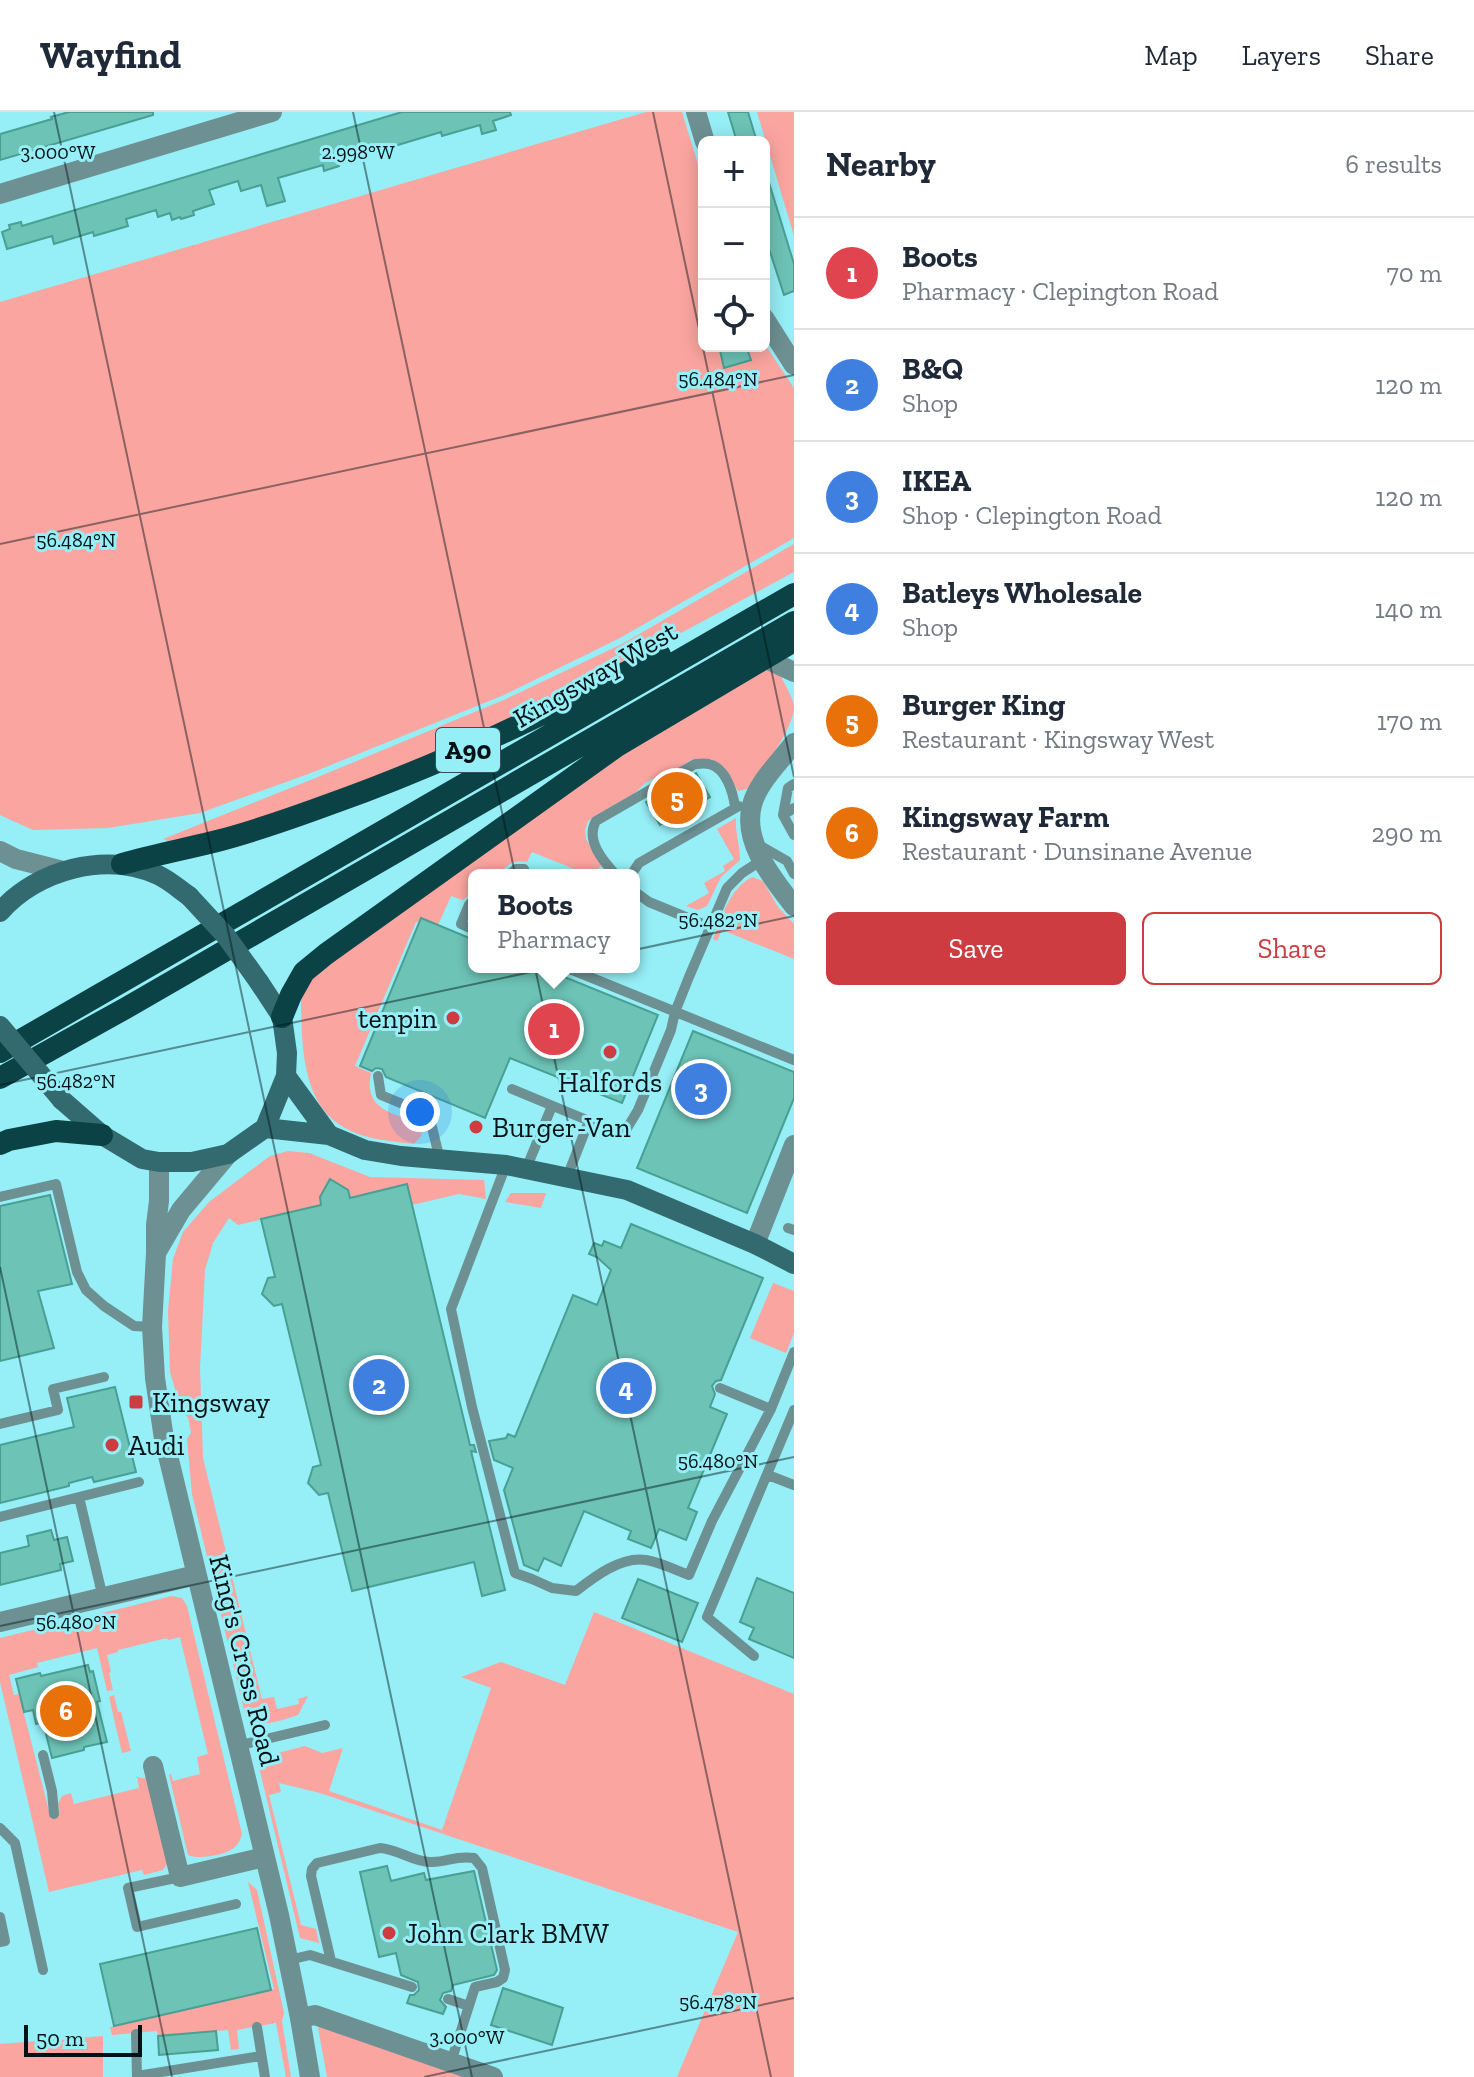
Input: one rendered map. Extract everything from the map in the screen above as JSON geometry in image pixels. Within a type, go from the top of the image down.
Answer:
[{"type":"highway","name":"A90","points":[[122,864],[218,840],[333,803],[469,750],[794,587]]},
{"type":"highway","name":"Kingsway West","points":[[0,1052],[794,594]]},
{"type":"highway","name":"Kingsway West","points":[[0,1078],[794,622]]},
{"type":"highway","points":[[282,1017],[304,972],[326,954],[617,746],[794,641]]},
{"type":"highway","points":[[0,1144],[56,1131],[102,1135]]},
{"type":"main road","points":[[0,912],[9,901],[27,889],[63,871],[90,865],[122,864],[158,875],[189,896],[226,936],[282,1017],[287,1053],[286,1076],[265,1128],[228,1154],[192,1162],[159,1162],[142,1159],[102,1135],[62,1100],[0,1026]]},
{"type":"main road","points":[[286,1076],[329,1135]]},
{"type":"main road","points":[[265,1128],[329,1135],[365,1150],[516,1167],[627,1190],[755,1244],[794,1264]]},
{"type":"street","points":[[0,194],[272,112]]},
{"type":"street","points":[[696,112],[703,136]]},
{"type":"street","points":[[770,327],[794,365]]},
{"type":"street","points":[[764,658],[794,672]]},
{"type":"street","points":[[794,743],[744,805],[758,851],[794,906]]},
{"type":"street","points":[[0,851],[16,859],[63,871]]},
{"type":"street","points":[[755,1244],[794,1145]]},
{"type":"street","points":[[156,1253],[181,1210],[228,1154]]},
{"type":"street","name":"King's Cross Road","points":[[159,1162],[152,1327],[155,1378],[164,1439],[289,1960],[310,2077]]},
{"type":"street","points":[[0,1622],[196,1575]]},
{"type":"street","points":[[153,1766],[180,1877],[264,1857]]},
{"type":"street","points":[[300,2018],[315,2015],[493,2077]]},
{"type":"lane","points":[[611,869],[592,839],[596,821],[695,764],[710,764],[721,771],[744,805],[639,863],[635,869]]},
{"type":"lane","points":[[794,784],[788,788],[783,815],[794,835]]},
{"type":"lane","points":[[783,815],[794,796]]},
{"type":"lane","points":[[783,815],[794,808]]},
{"type":"lane","points":[[512,1089],[623,1135],[638,1110],[727,888],[758,851],[787,861],[794,874]]},
{"type":"lane","points":[[516,869],[524,869]]},
{"type":"lane","points":[[640,895],[710,927]]},
{"type":"lane","points":[[468,907],[461,924],[468,927]]},
{"type":"lane","points":[[580,973],[794,1060]]},
{"type":"lane","points":[[378,1076],[381,1095],[429,1115],[440,1160]]},
{"type":"lane","points":[[552,1106],[516,1167],[451,1309],[472,1407],[515,1573],[552,1588],[576,1591],[613,1565],[643,1559],[689,1575],[712,1521],[771,1409],[794,1352]]},
{"type":"lane","points":[[567,1177],[589,1121]]},
{"type":"lane","points":[[0,1197],[56,1184],[77,1272],[86,1290],[134,1326],[152,1327]]},
{"type":"lane","points":[[0,1424],[58,1410],[53,1389],[104,1377]]},
{"type":"lane","points":[[720,1388],[771,1409]]},
{"type":"lane","points":[[754,1656],[707,1617],[794,1410]]},
{"type":"lane","points":[[768,1475],[794,1485]]},
{"type":"lane","points":[[0,1517],[139,1482]]},
{"type":"lane","points":[[79,1497],[103,1598]]},
{"type":"lane","points":[[237,1746],[325,1725]]},
{"type":"lane","points":[[43,1755],[54,1814]]},
{"type":"lane","points":[[0,1828],[15,1843],[43,1970]]},
{"type":"lane","points":[[331,1961],[311,1876],[317,1863],[380,1848],[431,1862],[461,1856],[474,1858],[482,1868],[505,1970],[503,1978],[497,1982],[475,1987],[451,2063]]},
{"type":"lane","points":[[180,1877],[128,1888],[137,1927],[236,1904]]},
{"type":"lane","points":[[0,1917],[5,1941],[0,1942]]},
{"type":"lane","points":[[289,1960],[310,1955],[412,1987]]},
{"type":"lane","points":[[448,1999],[469,2006]]},
{"type":"lane","points":[[257,2027],[265,2077]]},
{"type":"lane","points":[[136,2034],[137,2076],[261,2056]]},
{"type":"shaded area","points":[[646,112],[682,112],[698,164],[698,352],[770,352],[794,388],[794,538],[620,638],[504,695],[311,773],[200,813],[108,828],[33,830],[0,815],[0,302]]},
{"type":"shaded area","points":[[757,112],[794,112],[794,236],[770,156],[770,136],[764,136]]},
{"type":"shaded area","points":[[794,544],[794,572],[538,710],[434,756],[229,829],[168,841],[163,839],[506,699],[622,644]]},
{"type":"shaded area","points":[[768,670],[781,676],[794,706],[789,727],[776,750],[747,789],[738,791],[724,767],[711,759],[693,759],[645,783],[635,793],[588,821],[586,839],[602,866],[599,869],[574,869],[532,852],[527,862],[511,863],[504,869],[468,869],[468,896],[463,900],[451,896],[438,925],[421,918],[416,922],[355,1066],[371,1073],[371,1095],[382,1108],[418,1123],[422,1135],[414,1144],[363,1136],[332,1119],[312,1090],[307,1073],[301,992],[308,979],[671,719],[752,675]]},
{"type":"shaded area","points":[[736,818],[740,860],[721,877],[707,906],[698,910],[686,906],[709,893],[704,883],[725,871],[723,866],[734,859],[717,829]]},
{"type":"shaded area","points":[[752,877],[763,881],[778,907],[794,924],[794,959],[722,930],[717,941],[713,939],[732,896]]},
{"type":"shaded area","points":[[288,1151],[309,1153],[370,1177],[484,1180],[486,1199],[459,1194],[412,1205],[406,1184],[350,1198],[330,1180],[320,1197],[321,1205],[238,1225],[229,1218],[213,1243],[205,1270],[200,1368],[203,1458],[262,1699],[274,1697],[277,1709],[299,1704],[298,1699],[308,1696],[298,1715],[263,1723],[245,1714],[192,1494],[187,1439],[191,1433],[170,1372],[168,1311],[173,1259],[183,1232],[209,1202],[270,1156]]},
{"type":"shaded area","points":[[511,1193],[546,1193],[541,1208],[505,1202]]},
{"type":"shaded area","points":[[773,1283],[794,1291],[794,1333],[786,1353],[750,1338]]},
{"type":"shaded area","points":[[172,1596],[182,1598],[187,1606],[242,1834],[240,1841],[231,1850],[219,1854],[205,1857],[188,1855],[169,1775],[173,1781],[200,1774],[197,1757],[208,1754],[180,1637],[107,1655],[113,1690],[107,1691],[97,1648],[37,1663],[38,1667],[9,1675],[14,1695],[19,1694],[50,1815],[59,1813],[58,1804],[62,1796],[71,1793],[74,1804],[139,1788],[137,1777],[149,1779],[169,1861],[163,1870],[144,1875],[142,1870],[49,1892],[0,1682],[0,1638]]},
{"type":"shaded area","points":[[594,1612],[794,1694],[794,2077],[677,2077],[738,1932],[320,1793],[279,1783],[281,1792],[269,1795],[301,1925],[316,1929],[319,1943],[300,1938],[259,1767],[266,1756],[305,1746],[322,1753],[343,1748],[329,1791],[442,1830],[491,1688],[461,1677],[501,1662],[565,1685]]},
{"type":"shaded area","points":[[114,1695],[131,1751],[122,1753],[109,1697]]},
{"type":"shaded area","points":[[248,1882],[257,1890],[284,2013],[282,2021],[291,2077],[286,2077],[276,2023],[237,2030],[239,2049],[231,2050],[228,2030],[158,2036],[157,2031],[112,2035],[110,2027],[274,1989]]},
{"type":"shaded area","points":[[323,2025],[471,2077],[327,2077],[318,2028]]},
{"type":"shaded area","points":[[103,2036],[103,2077],[0,2077],[0,2044]]},
{"type":"building","points":[[69,112],[153,112],[153,115],[0,160],[0,134]]},
{"type":"building","points":[[402,112],[510,112],[511,115],[493,121],[496,130],[482,134],[480,125],[442,136],[441,132],[338,163],[339,166],[324,171],[323,165],[278,178],[285,201],[267,206],[261,185],[241,191],[238,181],[209,190],[214,204],[181,219],[172,220],[170,213],[158,217],[156,210],[126,219],[128,226],[94,236],[93,232],[54,244],[52,236],[7,249],[2,232],[10,229],[9,225],[21,222],[22,226]]},
{"type":"building","points":[[728,112],[748,112],[755,136],[735,136]]},
{"type":"building","points":[[770,186],[794,264],[794,291],[784,295],[770,252]]},
{"type":"building","points":[[720,352],[748,352],[751,360],[724,368]]},
{"type":"building","points":[[696,773],[710,797],[660,825],[646,802]]},
{"type":"building","name":"tenpin","points":[[421,918],[468,938],[468,973],[555,973],[658,1015],[622,1103],[510,1058],[485,1118],[386,1077],[382,1069],[372,1071],[360,1066]]},
{"type":"building","points":[[693,1031],[794,1072],[794,1098],[747,1213],[637,1168]]},
{"type":"building","points":[[330,1179],[348,1190],[350,1198],[407,1184],[470,1445],[474,1445],[476,1452],[471,1451],[505,1590],[482,1596],[474,1562],[352,1591],[328,1493],[319,1495],[308,1483],[313,1467],[321,1465],[282,1304],[274,1306],[262,1294],[268,1278],[275,1277],[261,1219],[321,1205],[320,1197]]},
{"type":"building","points":[[50,1195],[72,1284],[38,1291],[54,1348],[0,1361],[0,1206]]},
{"type":"building","points":[[631,1224],[763,1278],[721,1380],[712,1386],[715,1394],[710,1407],[727,1414],[688,1508],[697,1512],[686,1540],[659,1529],[651,1548],[628,1539],[631,1531],[584,1511],[561,1566],[544,1558],[538,1571],[524,1565],[504,1490],[513,1468],[494,1460],[489,1441],[506,1438],[508,1434],[515,1437],[573,1295],[597,1305],[611,1270],[589,1254],[594,1243],[602,1246],[604,1241],[621,1248]]},
{"type":"building","points":[[115,1387],[136,1472],[94,1482],[92,1477],[69,1483],[69,1486],[0,1503],[0,1445],[74,1427],[67,1398]]},
{"type":"building","points":[[51,1530],[54,1540],[67,1537],[73,1561],[60,1564],[61,1570],[0,1585],[0,1553],[29,1546],[27,1536]]},
{"type":"building","points":[[757,1578],[794,1593],[794,1658],[749,1639],[754,1628],[740,1622]]},
{"type":"building","points":[[638,1579],[698,1603],[682,1642],[622,1618]]},
{"type":"building","points":[[88,1665],[90,1672],[93,1671],[107,1742],[52,1758],[43,1722],[36,1724],[33,1710],[24,1712],[16,1679]]},
{"type":"building","points":[[387,1866],[391,1881],[424,1873],[426,1880],[474,1871],[497,1970],[494,1975],[453,1985],[451,1991],[443,1993],[440,2000],[446,2007],[443,2014],[407,2003],[410,1995],[419,1990],[418,1982],[401,1975],[396,1953],[379,1957],[360,1872]]},
{"type":"building","points":[[257,1928],[271,1990],[114,2026],[100,1964]]},
{"type":"building","points":[[503,1988],[563,2008],[552,2045],[491,2025]]},
{"type":"building","points":[[216,2031],[218,2050],[159,2055],[158,2036]]},
{"type":"place","name":"Burger King","points":[[677,798]]},
{"type":"place","name":"tenpin","points":[[453,1018]]},
{"type":"place","name":"Boots","points":[[554,1029]]},
{"type":"place","name":"Halfords","points":[[610,1052]]},
{"type":"place","name":"IKEA","points":[[701,1089]]},
{"type":"place","name":"Burger-Van","points":[[476,1127]]},
{"type":"place","name":"B&Q","points":[[379,1385]]},
{"type":"place","name":"Batleys Wholesale","points":[[626,1388]]},
{"type":"place","name":"Kingsway","points":[[136,1402]]},
{"type":"place","name":"Audi","points":[[112,1445]]},
{"type":"place","name":"Kingsway Farm","points":[[66,1711]]},
{"type":"place","name":"John Clark BMW","points":[[389,1933]]}]
